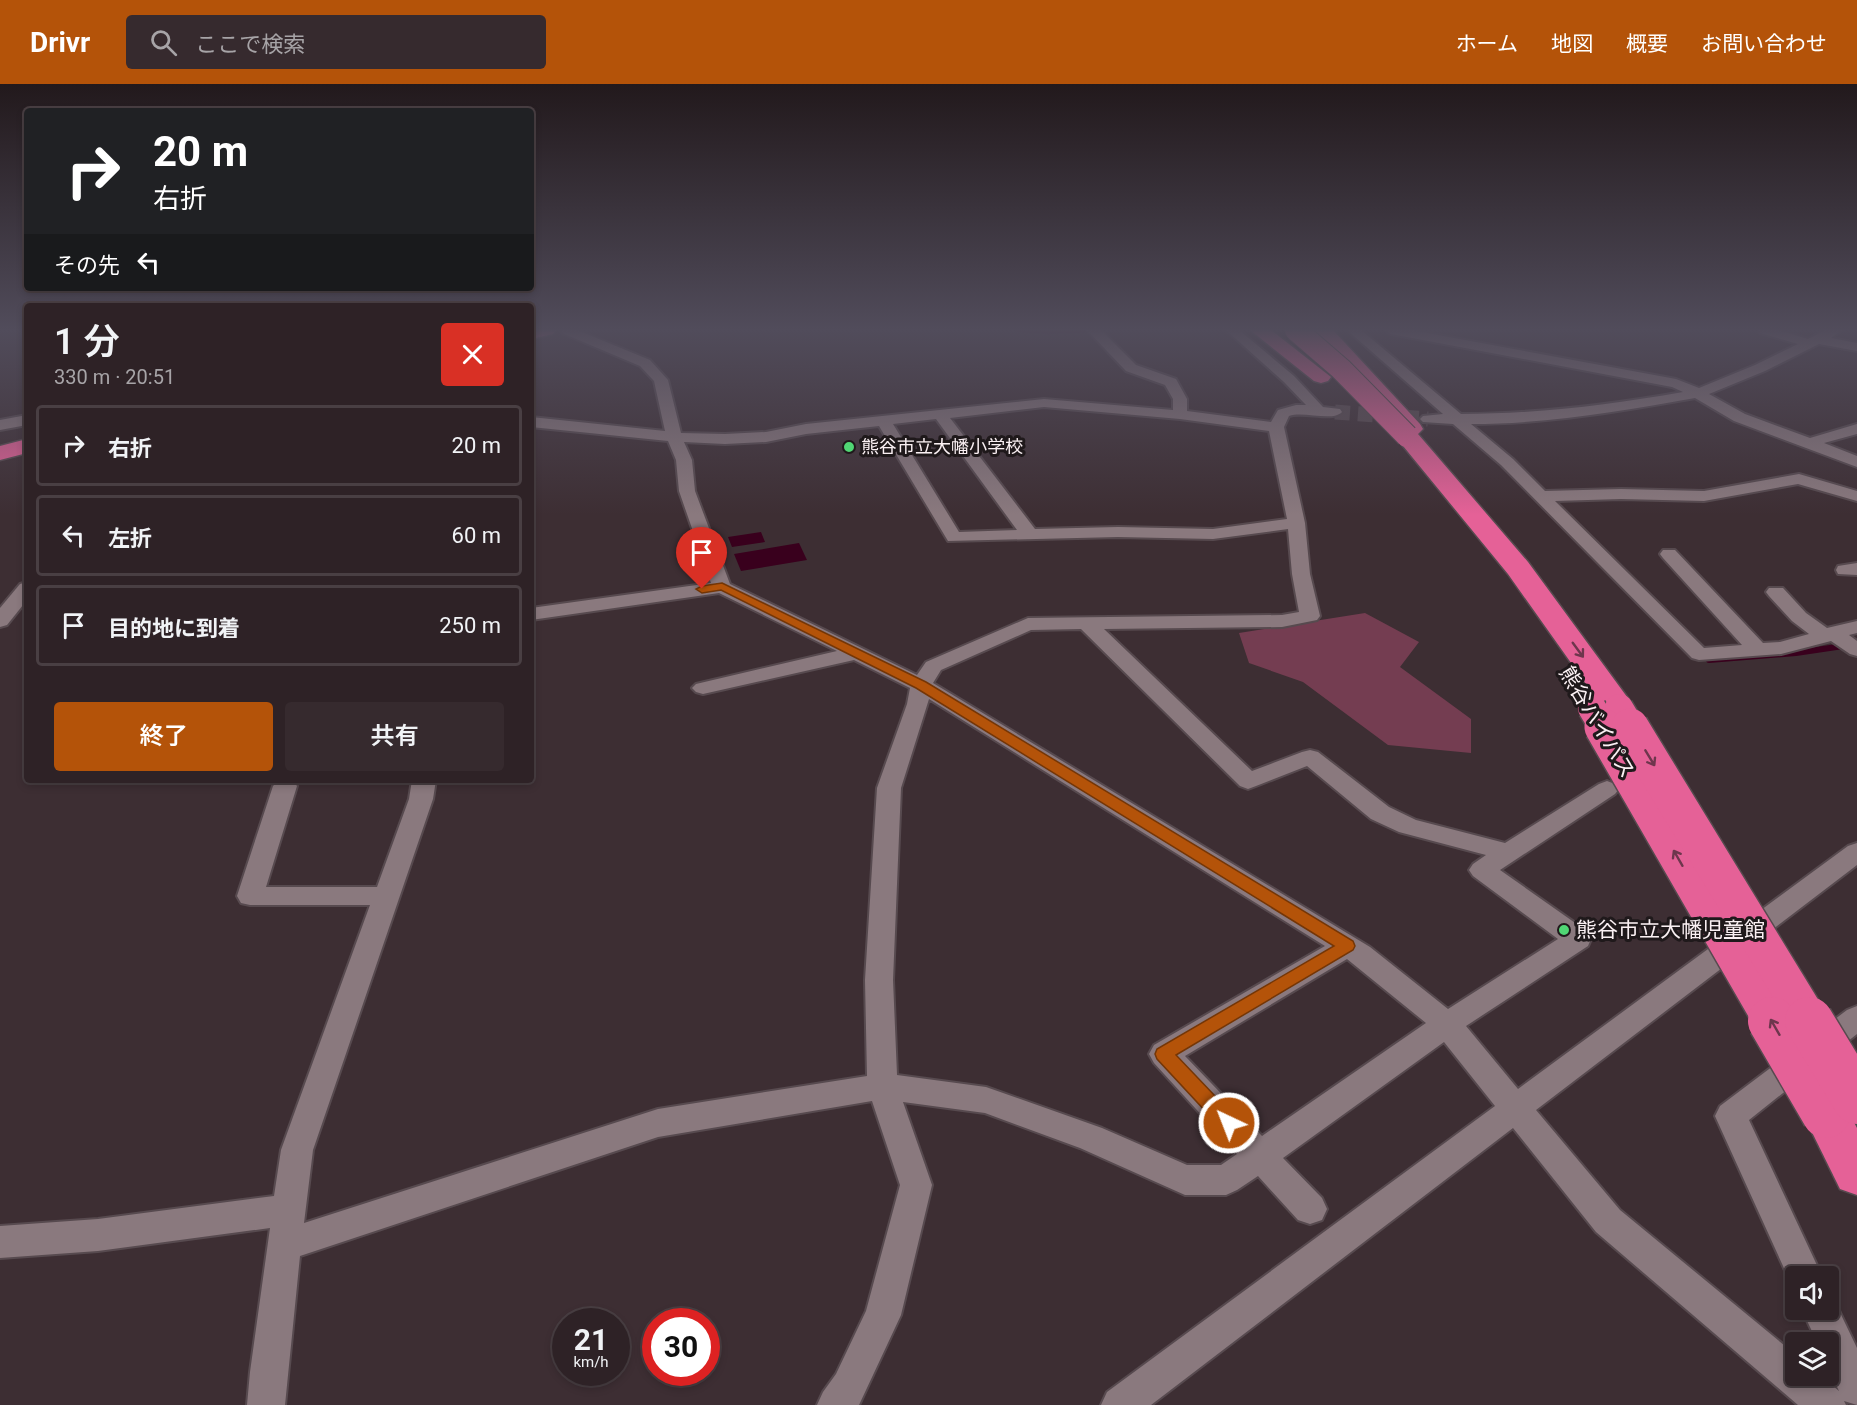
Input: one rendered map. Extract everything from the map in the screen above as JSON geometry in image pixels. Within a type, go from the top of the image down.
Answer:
[{"type":"highway","name":"熊谷バイパス","points":[[1340,392],[1398,436],[1479,520],[1518,568],[1606,708],[1841,1107],[1857,1174]]},
{"type":"highway","points":[[1348,392],[1398,436]]},
{"type":"highway","points":[[1360,392],[1398,436]]},
{"type":"highway","points":[[1377,392],[1460,485],[1479,520]]},
{"type":"highway","name":"熊谷バイパス","points":[[1398,436],[1606,708]]},
{"type":"highway","points":[[0,445],[24,439]]},
{"type":"highway","points":[[0,453],[24,447]]},
{"type":"street","points":[[664,392],[674,437],[684,460],[687,491],[722,586]]},
{"type":"street","points":[[1177,392],[1180,399],[1180,415]]},
{"type":"street","points":[[836,1405],[849,1387],[883,1315],[916,1185],[882,1086],[879,980],[889,788],[918,704],[921,685],[933,666],[1028,624],[1282,621],[1310,616],[1300,574],[1296,523],[1276,427],[1283,413],[1296,409],[1327,411],[1304,392]]},
{"type":"street","points":[[1425,392],[1507,462],[1699,654],[1781,648],[1857,627]]},
{"type":"street","points":[[1697,392],[1748,423],[1759,423],[1857,462]]},
{"type":"street","points":[[1428,419],[1514,419],[1609,409],[1703,392]]},
{"type":"street","points":[[534,422],[674,437],[725,439],[766,437],[806,429],[1044,403],[1180,415],[1276,427]]},
{"type":"street","points":[[940,415],[1030,535]]},
{"type":"street","points":[[0,425],[24,421]]},
{"type":"street","points":[[885,422],[954,537],[1119,532],[1213,534],[1296,523]]},
{"type":"street","points":[[1809,443],[1857,429]]},
{"type":"street","points":[[1542,496],[1621,494],[1704,496],[1798,479],[1857,496]]},
{"type":"street","points":[[1835,490],[1857,483]]},
{"type":"street","points":[[1669,554],[1758,650]]},
{"type":"street","points":[[534,614],[722,586],[921,685],[1360,954],[1447,1024],[1608,1221],[1827,1405]]},
{"type":"street","points":[[0,621],[24,592]]},
{"type":"street","points":[[1776,592],[1799,617],[1857,650]]},
{"type":"street","points":[[1085,622],[1248,781],[1310,757],[1380,813],[1408,826],[1509,853]]},
{"type":"street","points":[[703,688],[857,653]]},
{"type":"street","points":[[267,1405],[268,1372],[297,1150],[421,799],[424,783]]},
{"type":"street","points":[[285,786],[250,896],[387,896]]},
{"type":"street","points":[[285,1245],[658,1123],[882,1086],[986,1100],[1091,1138],[1185,1180],[1226,1180],[1447,1024],[1578,939],[1482,870],[1607,789]]},
{"type":"street","points":[[1120,1405],[1857,852]]},
{"type":"street","points":[[1310,1209],[1164,1054],[1347,946]]},
{"type":"street","points":[[1800,1266],[1731,1116],[1857,1018]]},
{"type":"street","points":[[0,1242],[98,1235],[289,1210]]},
{"type":"street","points":[[1825,1320],[1857,1388]]},
{"type":"shaded area","points":[[761,532],[765,542],[732,547],[728,537]]},
{"type":"shaded area","points":[[799,543],[807,560],[741,571],[734,554]]},
{"type":"shaded area","points":[[1365,613],[1419,642],[1400,667],[1471,719],[1471,753],[1388,745],[1303,682],[1249,663],[1239,633]]},
{"type":"waterway","points":[[1709,660],[1796,653],[1857,644]]},
{"type":"tunnel","points":[[1335,412],[1428,419]]},
{"type":"place","name":"熊谷市立大幡小学校","points":[[849,447]]},
{"type":"place","name":"熊谷市立大幡児童館","points":[[1564,930]]},
{"type":"route","points":[[702,589],[722,586],[921,685],[1347,946],[1164,1054],[1229,1123]]}]
